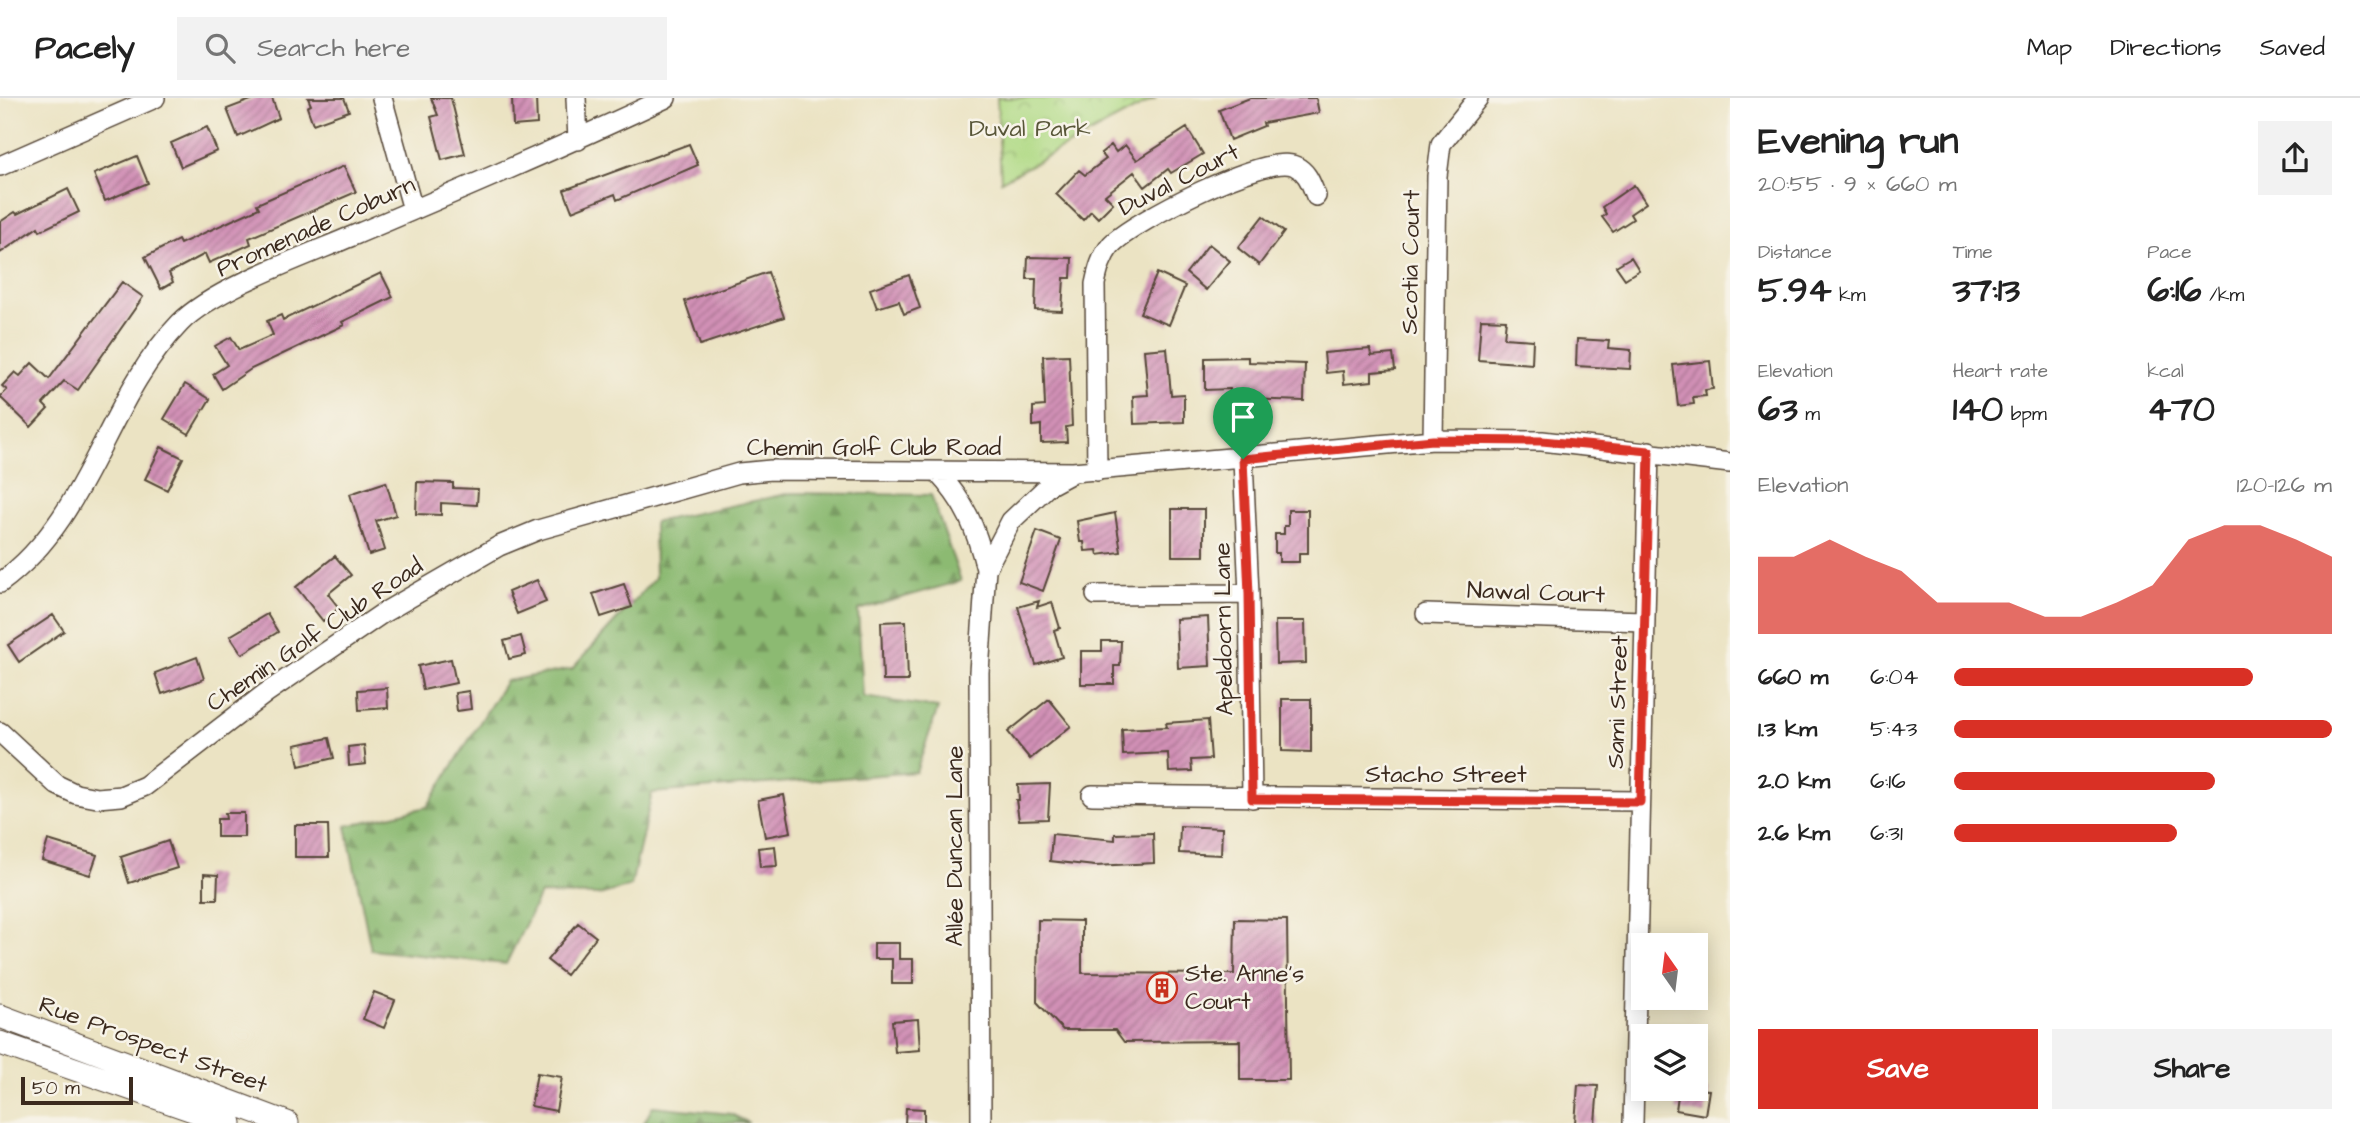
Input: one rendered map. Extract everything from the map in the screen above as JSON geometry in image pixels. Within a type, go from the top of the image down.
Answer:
[{"type":"main road","name":"Rue Prospect Street","points":[[0,1016],[287,1123]]},
{"type":"main road","name":"Rue Prospect Street","points":[[0,1042],[66,1068],[230,1123]]},
{"type":"street","points":[[0,166],[155,98]]},
{"type":"street","points":[[382,98],[413,210]]},
{"type":"street","points":[[576,98],[578,140]]},
{"type":"street","name":"Promenade Coburn","points":[[0,583],[28,562],[65,517],[148,364],[181,322],[219,297],[270,271],[578,140],[666,98]]},
{"type":"street","name":"Scotia Court","points":[[1433,440],[1437,176],[1441,144],[1478,98]]},
{"type":"street","name":"Duval Court","points":[[1097,471],[1096,284],[1100,264],[1112,244],[1211,186],[1261,166],[1294,164],[1306,173],[1316,196]]},
{"type":"street","name":"Chemin Golf Club Road","points":[[0,732],[57,785],[76,794],[97,798],[121,796],[145,786],[266,693],[383,613],[499,546],[538,530],[739,473],[771,470],[1097,471],[1433,440],[1542,441],[1649,451],[1730,463]]},
{"type":"street","name":"Sami Street","points":[[1633,1123],[1649,451]]},
{"type":"street","name":"Apeldoorn Lane","points":[[1243,459],[1249,594],[1252,799]]},
{"type":"street","points":[[937,472],[958,495],[971,518],[986,569]]},
{"type":"street","points":[[986,569],[1011,522],[1048,486],[1073,472]]},
{"type":"street","name":"Allée Duncan Lane","points":[[981,1123],[979,684],[986,569]]},
{"type":"street","points":[[1096,595],[1249,594]]},
{"type":"street","name":"Nawal Court","points":[[1426,614],[1644,621]]},
{"type":"street","name":"Stacho Street","points":[[1092,795],[1640,802]]},
{"type":"street","points":[[0,1052],[66,1068]]},
{"type":"green space","name":"Duval Park","points":[[997,98],[1156,98],[1001,181]]},
{"type":"green space","points":[[791,493],[931,495],[961,581],[858,610],[863,697],[938,708],[916,772],[652,793],[631,886],[599,895],[540,894],[506,964],[371,950],[346,826],[427,807],[506,681],[572,669],[655,578],[654,522]]},
{"type":"green space","points":[[653,1106],[731,1114],[749,1123],[644,1123]]},
{"type":"building","points":[[256,98],[272,98],[279,118],[238,137],[227,109]]},
{"type":"building","points":[[308,98],[344,98],[349,111],[313,124],[307,107],[311,105]]},
{"type":"building","points":[[431,98],[451,98],[465,154],[442,160],[431,117],[438,115]]},
{"type":"building","points":[[512,98],[536,98],[537,124],[513,126]]},
{"type":"building","points":[[1250,98],[1316,98],[1319,113],[1263,123],[1264,126],[1230,140],[1219,110]]},
{"type":"building","points":[[207,127],[217,151],[181,167],[171,143]]},
{"type":"building","points":[[1187,128],[1203,154],[1171,173],[1168,169],[1145,187],[1134,172],[1105,195],[1113,203],[1098,218],[1091,211],[1083,220],[1056,194],[1079,170],[1085,175],[1106,159],[1101,153],[1111,145],[1116,152],[1125,145],[1137,160]]},
{"type":"building","points":[[689,144],[698,165],[617,200],[615,194],[572,211],[564,190]]},
{"type":"building","points":[[137,156],[148,183],[105,201],[94,174]]},
{"type":"building","points":[[344,166],[356,192],[249,238],[251,244],[209,263],[205,254],[169,273],[173,282],[161,289],[145,257],[178,240],[180,244],[259,208],[257,204]]},
{"type":"building","points":[[1634,185],[1646,203],[1630,214],[1633,219],[1613,232],[1602,217],[1606,214],[1602,207]]},
{"type":"building","points":[[68,189],[79,212],[40,231],[38,227],[0,253],[0,222],[15,212],[17,214]]},
{"type":"building","points":[[1263,216],[1284,232],[1259,265],[1238,248]]},
{"type":"building","points":[[1209,244],[1230,261],[1206,290],[1186,273]]},
{"type":"building","points":[[1028,257],[1072,258],[1071,278],[1064,278],[1062,311],[1035,310],[1036,279],[1027,279]]},
{"type":"building","points":[[1631,257],[1639,270],[1625,279],[1616,266]]},
{"type":"building","points":[[768,272],[784,317],[700,345],[685,301]]},
{"type":"building","points":[[381,273],[393,297],[342,322],[344,325],[251,369],[222,389],[213,374],[227,365],[215,346],[231,337],[239,350],[273,335],[267,321],[281,315],[283,320]]},
{"type":"building","points":[[1157,273],[1185,286],[1169,325],[1140,313]]},
{"type":"building","points":[[909,275],[920,308],[904,314],[899,301],[877,308],[870,289]]},
{"type":"building","points":[[122,282],[143,297],[78,390],[64,381],[43,404],[48,409],[31,427],[0,397],[7,390],[2,386],[15,372],[20,376],[32,363],[49,379]]},
{"type":"building","points":[[1481,319],[1506,320],[1504,338],[1533,340],[1532,364],[1478,360]]},
{"type":"building","points":[[1577,339],[1609,341],[1608,348],[1631,350],[1630,369],[1576,366]]},
{"type":"building","points":[[1167,348],[1171,395],[1184,394],[1184,422],[1134,424],[1133,396],[1148,395],[1144,350]]},
{"type":"building","points":[[1370,349],[1371,356],[1393,354],[1395,370],[1372,372],[1372,381],[1344,384],[1343,371],[1326,373],[1324,353]]},
{"type":"building","points":[[1069,355],[1072,426],[1066,427],[1067,442],[1041,443],[1041,425],[1033,426],[1033,407],[1045,406],[1043,356]]},
{"type":"building","points":[[1248,357],[1248,362],[1305,364],[1304,401],[1248,399],[1248,403],[1231,403],[1230,389],[1205,390],[1205,358]]},
{"type":"building","points":[[1710,361],[1713,389],[1705,390],[1706,396],[1693,397],[1694,404],[1678,406],[1673,365]]},
{"type":"building","points":[[185,384],[210,399],[189,434],[164,419]]},
{"type":"building","points":[[161,447],[183,458],[167,490],[145,479]]},
{"type":"building","points":[[386,482],[396,515],[376,521],[385,550],[369,555],[350,494]]},
{"type":"building","points":[[417,482],[453,483],[453,488],[478,489],[477,505],[441,503],[441,515],[416,514]]},
{"type":"building","points":[[1172,509],[1204,509],[1204,556],[1172,556]]},
{"type":"building","points":[[1288,510],[1308,510],[1308,553],[1299,553],[1299,562],[1279,562],[1279,553],[1275,553],[1275,534],[1284,534],[1284,526],[1288,526]]},
{"type":"building","points":[[1115,513],[1121,552],[1098,555],[1097,550],[1085,551],[1084,542],[1080,542],[1077,521]]},
{"type":"building","points":[[1037,531],[1061,540],[1043,591],[1019,582]]},
{"type":"building","points":[[335,556],[351,575],[328,594],[339,608],[323,621],[296,587]]},
{"type":"building","points":[[537,580],[546,602],[517,614],[508,592]]},
{"type":"building","points":[[624,584],[632,607],[601,617],[593,594]]},
{"type":"building","points":[[1039,601],[1037,607],[1052,602],[1060,628],[1054,630],[1062,657],[1036,665],[1018,607]]},
{"type":"building","points":[[267,614],[278,632],[242,654],[230,636]]},
{"type":"building","points":[[53,615],[64,631],[19,662],[8,645]]},
{"type":"building","points":[[1208,617],[1210,666],[1178,668],[1176,619]]},
{"type":"building","points":[[906,621],[908,681],[883,681],[881,622]]},
{"type":"building","points":[[1275,621],[1305,621],[1306,663],[1276,664]]},
{"type":"building","points":[[521,636],[526,655],[509,659],[504,641]]},
{"type":"building","points":[[1102,641],[1121,641],[1120,666],[1114,666],[1114,684],[1081,684],[1081,651],[1102,651]]},
{"type":"building","points":[[197,657],[204,679],[162,694],[155,673]]},
{"type":"building","points":[[451,659],[456,683],[423,690],[418,666]]},
{"type":"building","points":[[387,688],[388,708],[359,710],[358,690]]},
{"type":"building","points":[[469,691],[471,709],[457,711],[455,693]]},
{"type":"building","points":[[1049,699],[1071,726],[1030,759],[1008,732]]},
{"type":"building","points":[[1282,699],[1311,699],[1311,752],[1282,751]]},
{"type":"building","points":[[1208,720],[1211,759],[1191,760],[1192,771],[1169,772],[1168,753],[1123,755],[1122,729],[1167,727],[1166,723]]},
{"type":"building","points":[[329,738],[334,758],[299,766],[295,745]]},
{"type":"building","points":[[364,745],[366,764],[349,766],[348,747]]},
{"type":"building","points":[[1050,784],[1048,819],[1019,820],[1016,800],[1019,800],[1018,785]]},
{"type":"building","points":[[784,795],[791,832],[765,837],[758,800]]},
{"type":"building","points":[[225,813],[244,813],[244,837],[217,837],[217,819],[226,819]]},
{"type":"building","points":[[295,825],[328,825],[329,857],[295,857]]},
{"type":"building","points":[[1180,826],[1222,828],[1221,855],[1179,853]]},
{"type":"building","points":[[1153,833],[1154,863],[1095,866],[1050,861],[1052,834],[1115,840],[1115,834]]},
{"type":"building","points":[[48,840],[97,855],[90,875],[42,860]]},
{"type":"building","points":[[168,841],[177,868],[129,883],[121,857]]},
{"type":"building","points":[[775,846],[777,866],[760,867],[758,848]]},
{"type":"building","points":[[204,874],[218,875],[217,899],[204,899]]},
{"type":"building","name":"Ste. Anne's Court","points":[[1235,919],[1287,920],[1289,1080],[1240,1080],[1240,1041],[1124,1042],[1115,1030],[1063,1030],[1037,1002],[1038,920],[1082,921],[1082,973],[1234,974]]},
{"type":"building","points":[[578,923],[596,937],[566,975],[547,960]]},
{"type":"building","points":[[874,943],[899,943],[899,959],[913,959],[913,984],[892,984],[892,959],[874,959]]},
{"type":"building","points":[[374,992],[395,1000],[384,1028],[363,1019]]},
{"type":"building","points":[[918,1019],[920,1050],[895,1052],[892,1021]]},
{"type":"building","points":[[537,1073],[562,1077],[556,1111],[531,1106]]},
{"type":"building","points":[[1578,1085],[1598,1086],[1595,1123],[1575,1123]]},
{"type":"building","points":[[1677,1101],[1707,1101],[1705,1115],[1676,1110]]},
{"type":"building","points":[[906,1108],[924,1109],[924,1123],[905,1123]]},
{"type":"place","name":"Ste. Anne's Court","points":[[1162,988]]},
{"type":"route","points":[[1433,440],[1542,441],[1649,451],[1640,802],[1252,799],[1249,594],[1243,459],[1433,440]]}]
